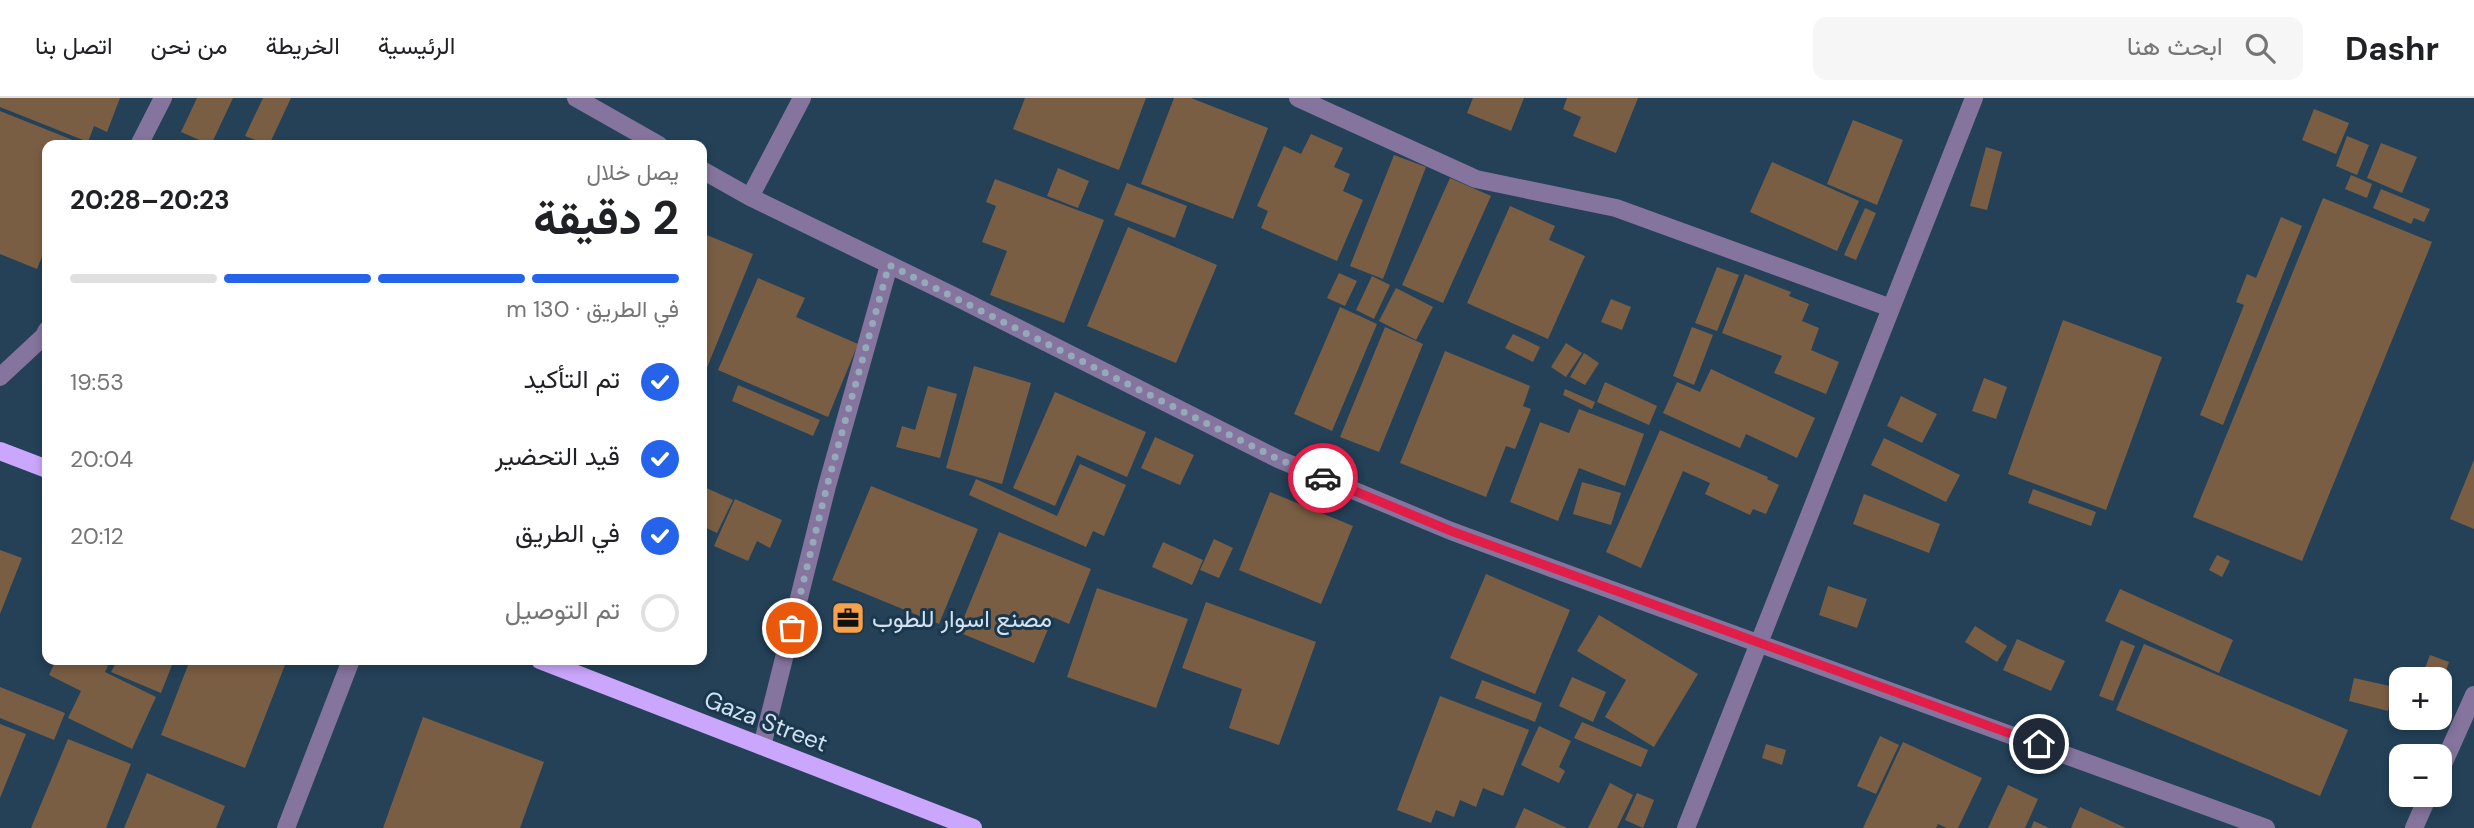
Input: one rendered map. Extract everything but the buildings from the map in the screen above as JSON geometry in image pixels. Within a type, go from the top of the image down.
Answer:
[{"type":"main road","points":[[0,451],[42,467]]},
{"type":"main road","name":"Gaza Street","points":[[553,665],[973,828]]},
{"type":"street","points":[[142,140],[163,98]]},
{"type":"street","points":[[576,98],[650,140]]},
{"type":"street","points":[[750,197],[802,98]]},
{"type":"street","points":[[1298,98],[1476,180],[1616,208],[1891,308]]},
{"type":"street","points":[[1686,828],[1974,98]]},
{"type":"street","points":[[707,173],[750,197],[1278,459],[1451,531],[2266,828]]},
{"type":"street","points":[[762,746],[827,486],[889,265]]},
{"type":"street","points":[[0,377],[42,338]]},
{"type":"street","points":[[286,828],[349,665]]},
{"type":"street","points":[[2452,744],[2474,695]]},
{"type":"street","points":[[2414,828],[2423,807]]},
{"type":"way so far","points":[[792,628],[827,486],[889,265],[956,296],[1278,459],[1323,478]]},
{"type":"place","name":"مصنع اسوار للطوب","points":[[848,618]]},
{"type":"route","points":[[1323,478],[1451,531],[2039,744]]}]
